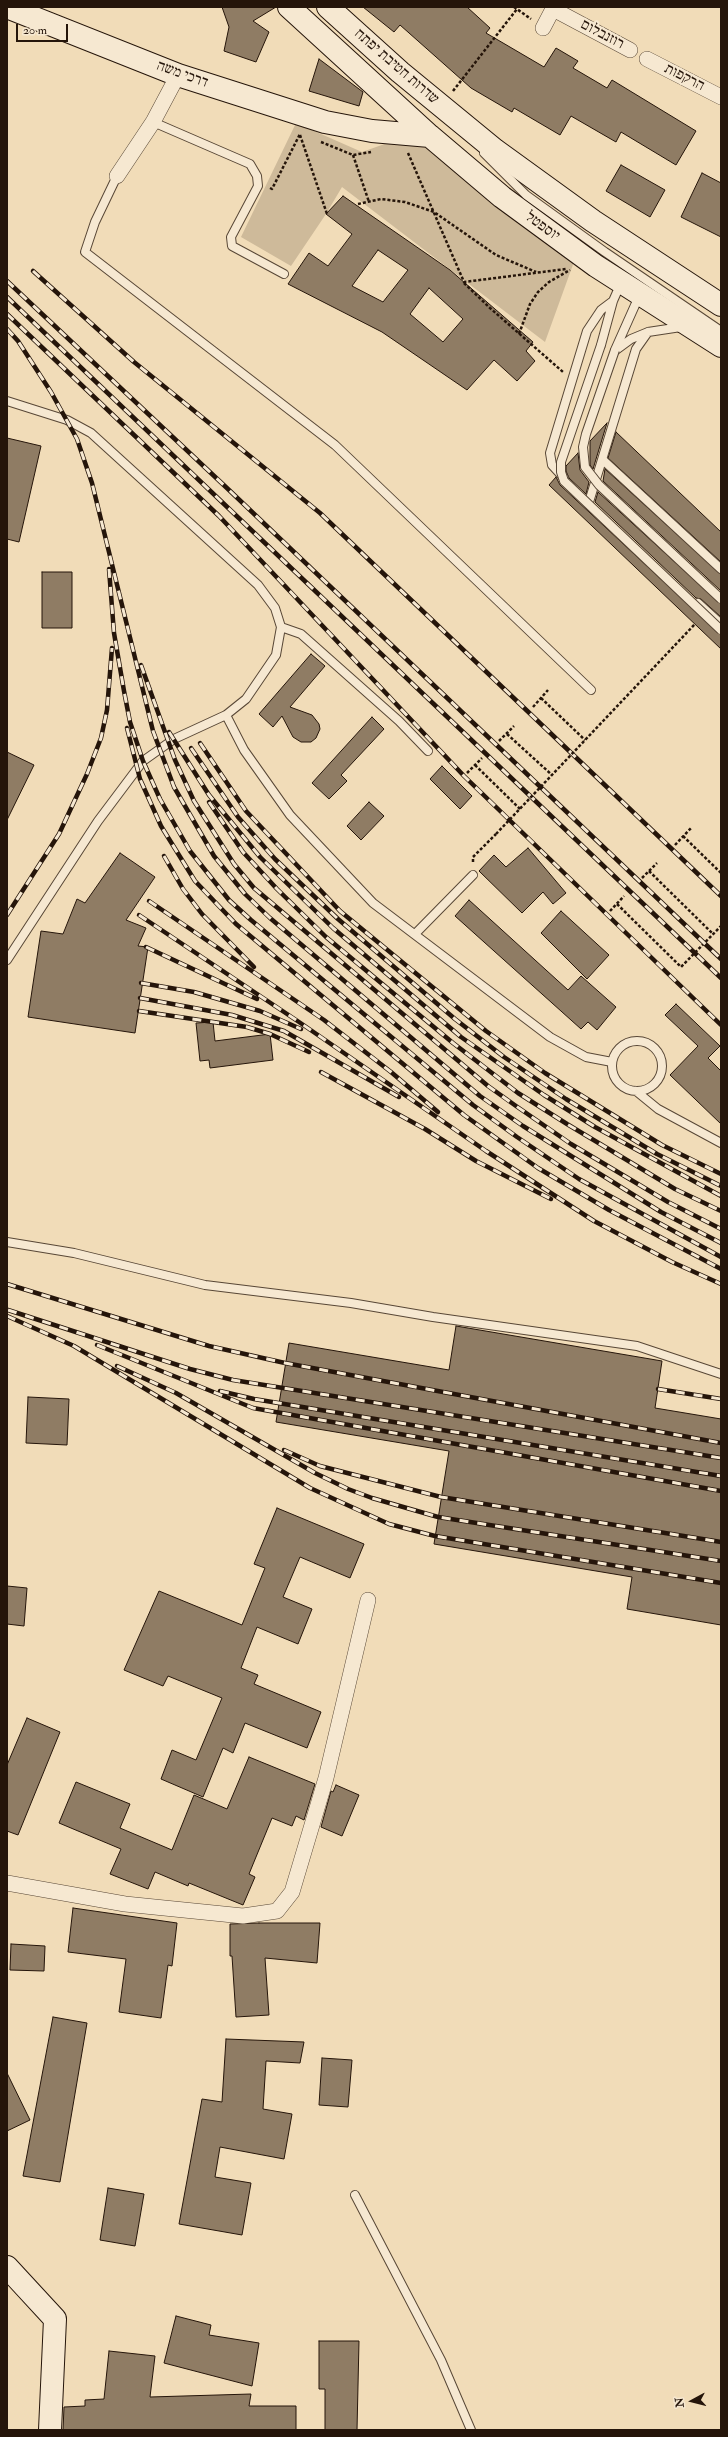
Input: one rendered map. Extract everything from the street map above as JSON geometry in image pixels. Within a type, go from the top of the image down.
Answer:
[{"type":"main road","name":"דרכי משה","points":[[7,7],[178,75],[325,122],[361,130],[430,136]]},
{"type":"main road","name":"שדרות חטיבת יפתח","points":[[289,7],[378,89]]},
{"type":"main road","name":"שדרות חטיבת יפתח","points":[[328,7],[464,126]]},
{"type":"main road","points":[[361,130],[380,123],[383,117],[384,108],[378,89]]},
{"type":"main road","name":"יוספטל","points":[[378,89],[430,136],[533,221],[621,284],[650,276],[721,305]]},
{"type":"main road","name":"יוספטל","points":[[464,126],[542,186],[650,276],[689,327],[721,346]]},
{"type":"main road","points":[[7,2267],[56,2319],[50,2430]]},
{"type":"street","name":"רוזנבלום","points":[[542,28],[553,8],[630,50]]},
{"type":"street","name":"הרקפות","points":[[647,59],[721,97]]},
{"type":"street","points":[[117,176],[152,122],[178,75]]},
{"type":"street","points":[[7,1883],[133,1905],[243,1916],[277,1911],[292,1892],[319,1801],[368,1600]]},
{"type":"lane","points":[[152,122],[250,164],[258,181],[258,186],[231,237],[232,246],[284,274]]},
{"type":"lane","points":[[464,126],[484,153],[516,187],[621,284]]},
{"type":"lane","points":[[117,176],[95,222],[85,252],[335,445],[591,690]]},
{"type":"lane","points":[[650,276],[621,284],[587,331],[550,453],[550,460],[555,469],[721,624]]},
{"type":"lane","points":[[650,276],[721,331]]},
{"type":"lane","points":[[650,276],[616,350],[586,434],[583,458],[585,467],[599,485],[721,599]]},
{"type":"lane","points":[[621,284],[561,462],[560,472],[564,481],[721,630]]},
{"type":"lane","points":[[616,350],[632,339],[648,332],[668,327],[689,327]]},
{"type":"lane","points":[[590,502],[636,349],[648,332]]},
{"type":"lane","points":[[7,401],[67,420],[91,433],[258,585],[275,608],[281,627],[276,655],[265,674],[246,699],[226,715],[174,739],[143,761],[98,821],[7,960]]},
{"type":"lane","points":[[603,460],[721,569]]},
{"type":"lane","points":[[281,627],[301,634],[399,721],[428,751]]},
{"type":"lane","points":[[226,715],[244,750],[290,815],[373,902],[550,1037],[586,1057],[612,1062]]},
{"type":"lane","points":[[415,934],[472,875]]},
{"type":"lane","points":[[636,1091],[650,1087],[661,1073],[661,1058],[657,1050],[642,1041],[627,1042],[617,1050],[612,1062],[613,1074],[620,1085],[636,1091],[658,1109],[721,1142]]},
{"type":"lane","points":[[7,1242],[74,1253],[205,1285],[351,1303],[433,1317],[637,1346],[721,1374]]},
{"type":"lane","points":[[355,2195],[441,2360],[471,2430]]},
{"type":"path","points":[[441,106],[515,8],[542,28]]},
{"type":"path","points":[[400,133],[464,282],[519,334],[572,380]]},
{"type":"path","points":[[258,181],[272,189],[300,134]]},
{"type":"path","points":[[300,134],[306,137]]},
{"type":"path","points":[[300,134],[326,214]]},
{"type":"path","points":[[320,142],[354,155],[369,202]]},
{"type":"path","points":[[358,204],[381,200],[405,202],[434,212],[496,255],[536,272]]},
{"type":"path","points":[[464,282],[576,268],[560,275],[538,292],[530,304],[519,334]]},
{"type":"path","points":[[472,875],[473,857],[695,624]]},
{"type":"path","points":[[533,707],[548,690]]},
{"type":"path","points":[[541,698],[585,740]]},
{"type":"path","points":[[499,741],[514,726]]},
{"type":"path","points":[[507,734],[552,775]]},
{"type":"path","points":[[467,772],[482,758]]},
{"type":"path","points":[[475,765],[520,809]]},
{"type":"path","points":[[675,845],[692,827]]},
{"type":"path","points":[[683,836],[721,873]]},
{"type":"path","points":[[642,878],[657,863]]},
{"type":"path","points":[[649,871],[714,934]]},
{"type":"path","points":[[610,911],[624,896]]},
{"type":"path","points":[[617,904],[681,967],[721,926]]},
{"type":"shaded area","points":[[296,123],[362,152],[393,141],[419,139],[575,259],[545,342],[342,187],[326,214],[291,266],[241,237]]},
{"type":"building","points":[[222,7],[276,7],[253,21],[269,32],[256,62],[224,51],[229,27]]},
{"type":"building","points":[[363,7],[467,7],[490,28],[486,33],[544,67],[556,48],[578,61],[573,68],[607,88],[612,80],[696,131],[676,165],[621,132],[616,142],[571,116],[560,135],[514,108],[512,112],[471,88],[400,25],[394,32]]},
{"type":"building","points":[[319,59],[363,92],[359,106],[309,91]]},
{"type":"building","points":[[621,165],[665,190],[650,217],[606,191]]},
{"type":"building","points":[[702,173],[721,183],[721,237],[681,217]]},
{"type":"building","points":[[343,196],[450,270],[533,342],[526,351],[535,361],[517,381],[494,360],[467,390],[382,332],[288,284],[309,253],[328,266],[352,234],[326,214]],"holes":[[[378,250],[408,270],[383,302],[352,286]],[[429,288],[463,319],[443,342],[410,314]]]},
{"type":"building","points":[[607,423],[593,469],[590,465],[590,441]]},
{"type":"building","points":[[616,432],[721,532],[721,562],[608,458]]},
{"type":"building","points":[[7,438],[41,446],[19,542],[7,539]]},
{"type":"building","points":[[578,453],[580,470],[589,482],[586,494],[569,478],[566,471],[566,466]]},
{"type":"building","points":[[605,469],[721,574],[721,591],[603,481]]},
{"type":"building","points":[[556,477],[560,485],[721,635],[721,649],[549,485]]},
{"type":"building","points":[[598,492],[721,604],[721,617],[701,599],[696,598],[595,502]]},
{"type":"building","points":[[42,572],[72,572],[72,628],[42,628]]},
{"type":"building","points":[[311,654],[325,666],[290,707],[312,715],[319,724],[320,729],[316,738],[311,742],[301,742],[293,737],[282,716],[273,727],[259,714]]},
{"type":"building","points":[[372,717],[384,729],[341,775],[347,781],[329,799],[312,783]]},
{"type":"building","points":[[7,752],[34,765],[7,820]]},
{"type":"building","points":[[442,766],[472,796],[460,809],[430,779]]},
{"type":"building","points":[[369,802],[384,816],[361,840],[347,826]]},
{"type":"building","points":[[528,848],[566,893],[553,904],[543,892],[522,913],[479,871],[494,855],[506,867]]},
{"type":"building","points":[[120,853],[155,877],[126,920],[146,928],[138,946],[148,947],[135,1033],[28,1017],[41,931],[63,934],[77,899],[85,903]]},
{"type":"building","points":[[469,900],[568,990],[581,976],[616,1007],[597,1030],[588,1022],[581,1029],[455,916]]},
{"type":"building","points":[[561,911],[609,955],[587,979],[541,933]]},
{"type":"building","points":[[676,1004],[720,1046],[708,1058],[721,1071],[721,1124],[670,1075],[698,1046],[665,1015]]},
{"type":"building","points":[[213,1022],[215,1041],[270,1034],[273,1060],[210,1068],[209,1060],[200,1061],[196,1023]]},
{"type":"building","points":[[456,1326],[662,1361],[655,1408],[721,1419],[721,1625],[627,1609],[632,1577],[434,1544],[449,1451],[276,1422],[289,1343],[449,1370]]},
{"type":"building","points":[[28,1397],[69,1399],[67,1445],[26,1443]]},
{"type":"building","points":[[277,1508],[364,1544],[350,1578],[300,1557],[283,1597],[312,1609],[298,1644],[257,1627],[241,1668],[258,1675],[254,1684],[321,1712],[307,1748],[245,1723],[233,1753],[223,1748],[203,1797],[161,1779],[172,1750],[196,1760],[222,1698],[168,1676],[163,1686],[124,1670],[159,1591],[242,1625],[265,1568],[254,1564]]},
{"type":"building","points":[[7,1586],[27,1588],[24,1626],[7,1624]]},
{"type":"building","points":[[27,1718],[60,1732],[18,1835],[7,1831],[7,1765]]},
{"type":"building","points":[[249,1757],[315,1784],[304,1820],[296,1816],[292,1826],[272,1818],[249,1874],[255,1877],[243,1905],[189,1883],[188,1886],[155,1872],[148,1889],[110,1874],[121,1849],[59,1823],[76,1782],[130,1804],[120,1828],[172,1850],[194,1795],[227,1809]]},
{"type":"building","points":[[336,1785],[359,1795],[342,1836],[321,1827],[331,1791],[333,1792]]},
{"type":"building","points":[[73,1908],[177,1923],[172,1966],[168,1965],[161,2018],[119,2012],[126,1959],[68,1952]]},
{"type":"building","points":[[320,1923],[317,1963],[265,1958],[269,2015],[236,2017],[232,1956],[230,1956],[230,1924]]},
{"type":"building","points":[[11,1944],[45,1946],[44,1971],[10,1970]]},
{"type":"building","points":[[53,2017],[87,2023],[60,2182],[23,2176]]},
{"type":"building","points":[[226,2039],[304,2042],[300,2063],[266,2061],[263,2109],[292,2114],[284,2159],[220,2147],[215,2177],[251,2183],[242,2235],[179,2224],[202,2099],[222,2102]]},
{"type":"building","points":[[322,2058],[352,2060],[348,2107],[319,2105]]},
{"type":"building","points":[[7,2073],[30,2120],[7,2131]]},
{"type":"building","points":[[108,2188],[144,2194],[135,2246],[100,2240]]},
{"type":"building","points":[[176,2316],[211,2325],[209,2335],[259,2343],[252,2386],[164,2363]]},
{"type":"building","points":[[319,2341],[359,2341],[357,2430],[325,2430],[325,2389],[319,2389]]},
{"type":"building","points":[[109,2351],[155,2356],[150,2397],[251,2394],[249,2406],[296,2406],[296,2430],[63,2430],[64,2407],[85,2406],[85,2400],[104,2399]]},
{"type":"railway","points":[[33,271],[134,362],[320,513],[721,896]]},
{"type":"railway","points":[[7,281],[229,490],[721,959]]},
{"type":"railway","points":[[7,297],[721,978]]},
{"type":"railway","points":[[7,314],[219,516],[464,776],[721,1025]]},
{"type":"railway","points":[[7,329],[18,341],[51,392],[77,439],[92,483],[153,731],[174,787],[214,856],[245,894],[270,918],[480,1096],[523,1126],[661,1212],[721,1243]]},
{"type":"railway","points":[[109,569],[114,633],[124,691],[130,722],[143,761],[160,799],[190,851],[229,900],[473,1105],[517,1137],[579,1179],[721,1257]]},
{"type":"railway","points":[[7,915],[59,834],[87,774],[101,738],[107,710],[112,648]]},
{"type":"railway","points":[[141,665],[175,760],[194,801],[234,864],[254,888],[488,1086],[571,1144],[668,1202],[721,1229]]},
{"type":"railway","points":[[127,728],[140,779],[161,826],[195,881],[236,924],[464,1115],[538,1168],[609,1210],[721,1269]]},
{"type":"railway","points":[[169,732],[209,795],[260,857],[333,928],[461,1037],[544,1095],[595,1127],[721,1196]]},
{"type":"railway","points":[[200,743],[246,811],[340,911],[486,1031],[545,1073],[662,1145],[721,1174]]},
{"type":"railway","points":[[191,748],[238,817],[275,859],[338,919],[455,1019],[504,1057],[566,1099],[657,1154],[721,1186]]},
{"type":"railway","points":[[209,802],[243,852],[277,889],[326,937],[453,1043],[518,1093],[567,1124],[675,1189],[721,1211]]},
{"type":"railway","points":[[164,856],[183,889],[202,914],[254,967]]},
{"type":"railway","points":[[149,901],[324,1020],[391,1072],[438,1112]]},
{"type":"railway","points":[[139,915],[299,1022],[486,1151],[594,1221],[672,1262],[721,1284]]},
{"type":"railway","points":[[146,947],[257,999]]},
{"type":"railway","points":[[141,983],[194,992],[260,1011],[301,1029]]},
{"type":"railway","points":[[140,998],[232,1015],[284,1031],[399,1097]]},
{"type":"railway","points":[[139,1011],[247,1027],[270,1034],[309,1052]]},
{"type":"railway","points":[[321,1072],[425,1129],[476,1161],[551,1199]]},
{"type":"railway","points":[[7,1284],[209,1346],[285,1363],[721,1443]]},
{"type":"railway","points":[[8,1310],[190,1369],[233,1380],[721,1458]]},
{"type":"railway","points":[[7,1316],[74,1346],[310,1488],[389,1524],[435,1536],[721,1583]]},
{"type":"railway","points":[[97,1345],[253,1408],[721,1491]]},
{"type":"railway","points":[[117,1366],[176,1393],[315,1473],[348,1489],[372,1498],[438,1517],[721,1561]]},
{"type":"railway","points":[[658,1389],[721,1399]]},
{"type":"railway","points":[[220,1391],[254,1399],[721,1476]]},
{"type":"railway","points":[[284,1450],[320,1466],[441,1497],[721,1542]]}]
